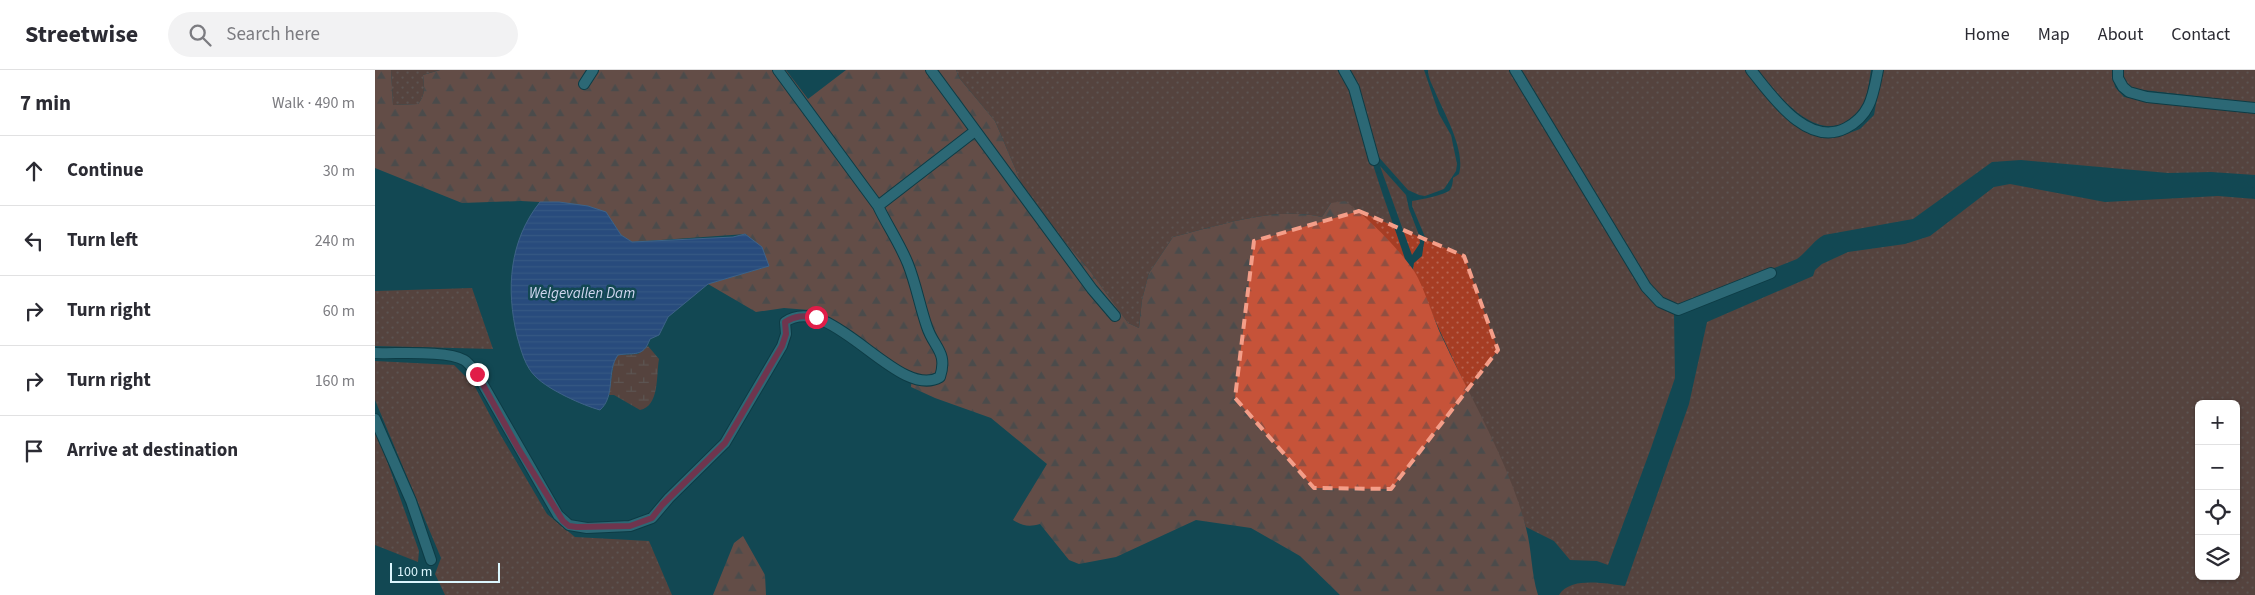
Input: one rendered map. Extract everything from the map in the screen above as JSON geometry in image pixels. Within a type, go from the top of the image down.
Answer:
[{"type":"street","points":[[584,84],[593,70]]},
{"type":"street","points":[[375,354],[440,354],[464,360],[477,374],[518,448],[563,521],[569,526],[587,528],[639,524],[652,518],[662,505],[725,443],[782,346],[786,334],[785,322],[792,318],[802,315],[816,317],[827,322],[886,363],[911,377],[924,382],[934,381],[940,377],[943,362],[939,348],[928,330],[908,264],[878,206],[778,70]]},
{"type":"street","points":[[931,70],[1092,289],[1115,316]]},
{"type":"street","points":[[1344,70],[1354,88],[1374,160]]},
{"type":"street","points":[[1515,70],[1646,287],[1660,302],[1678,310],[1771,273]]},
{"type":"street","points":[[1751,70],[1775,100],[1799,121],[1815,130],[1825,132],[1843,130],[1854,124],[1867,112],[1873,100],[1878,70]]},
{"type":"street","points":[[2118,70],[2123,87],[2129,92],[2147,97],[2255,108]]},
{"type":"street","points":[[878,206],[975,131]]},
{"type":"street","points":[[375,419],[411,501],[431,560]]},
{"type":"highlighted area","points":[[1359,211],[1464,256],[1498,350],[1391,489],[1314,488],[1235,398],[1254,241]]},
{"type":"green space","points":[[375,70],[391,70],[393,105],[418,104],[423,94],[423,75],[440,70],[786,70],[808,99],[846,70],[956,70],[960,79],[995,121],[1028,199],[1090,271],[1128,323],[1139,328],[1142,300],[1149,273],[1173,237],[1228,223],[1266,216],[1303,214],[1322,217],[1331,203],[1345,201],[1389,241],[1412,268],[1420,282],[1442,337],[1489,431],[1510,480],[1526,528],[1538,595],[1340,595],[1300,556],[1251,528],[1196,520],[1116,557],[1079,564],[1069,560],[1040,524],[1026,525],[1013,520],[1047,464],[991,418],[935,398],[911,387],[912,375],[809,310],[784,308],[756,312],[708,284],[769,266],[746,234],[632,242],[621,235],[609,217],[540,202],[462,203],[375,168]]},
{"type":"green space","points":[[391,70],[440,70],[423,75],[423,94],[418,104],[393,105]]},
{"type":"green space","points":[[956,70],[1337,70],[1344,78],[1356,103],[1376,174],[1405,259],[1356,209],[1331,203],[1322,217],[1303,214],[1266,216],[1228,223],[1173,237],[1149,273],[1142,300],[1139,328],[1128,323],[1090,271],[1028,199],[995,121],[960,79]]},
{"type":"green space","points":[[1348,70],[1424,70],[1439,114],[1451,135],[1457,164],[1456,171],[1444,189],[1425,196],[1408,190],[1376,154],[1360,92],[1354,76]]},
{"type":"green space","points":[[1428,70],[1511,70],[1647,295],[1674,313],[1675,378],[1608,565],[1597,561],[1570,560],[1554,541],[1526,527],[1486,430],[1413,270],[1414,263],[1422,256],[1425,237],[1412,206],[1412,201],[1450,190],[1453,178],[1459,174],[1460,164],[1457,142],[1431,82]]},
{"type":"green space","points":[[1520,70],[1745,70],[1764,94],[1817,136],[1830,137],[1844,135],[1860,129],[1874,115],[1882,70],[2112,70],[2115,87],[2124,97],[2255,113],[2255,175],[2211,172],[2168,173],[2021,160],[1992,162],[1913,219],[1824,235],[1797,259],[1686,303],[1674,304],[1661,297],[1649,285]]},
{"type":"green space","points":[[1757,70],[1871,70],[1867,95],[1862,108],[1848,121],[1833,126],[1819,124],[1805,118],[1778,95]]},
{"type":"green space","points":[[2122,70],[2255,70],[2255,103],[2135,89],[2125,82]]},
{"type":"green space","points":[[1380,166],[1406,195],[1420,243],[1412,255]]},
{"type":"green space","points":[[2010,184],[2105,202],[2218,196],[2255,199],[2255,595],[1559,595],[1572,585],[1580,583],[1625,586],[1689,404],[1707,322],[1813,276],[1815,270],[1822,264],[1848,252],[1905,244],[1930,236],[1994,187]]},
{"type":"green space","points":[[472,288],[493,349],[375,346],[375,291]]},
{"type":"green space","points":[[648,346],[659,359],[656,389],[651,403],[640,410],[614,395],[609,395],[614,360],[618,355],[638,354]]},
{"type":"green space","points":[[375,361],[454,365],[474,385],[500,434],[547,514],[575,537],[649,541],[672,595],[445,595],[435,574],[441,558],[375,400]]},
{"type":"green space","points":[[375,427],[419,551],[418,562],[375,545]]},
{"type":"green space","points":[[743,536],[765,575],[766,595],[713,595],[734,543]]},
{"type":"water","name":"Welgevallen Dam","points":[[540,202],[559,202],[588,206],[606,212],[621,235],[632,242],[733,237],[745,234],[762,247],[769,266],[708,284],[668,317],[659,335],[650,339],[641,352],[618,355],[612,368],[608,398],[600,410],[584,405],[542,382],[532,373],[520,347],[512,301],[511,283],[513,266],[516,249],[522,233]]},
{"type":"route","points":[[477,374],[518,448],[563,521],[569,526],[587,528],[630,526],[652,518],[662,505],[725,443],[737,426],[782,346],[786,334],[785,322],[802,315],[816,317]]}]
